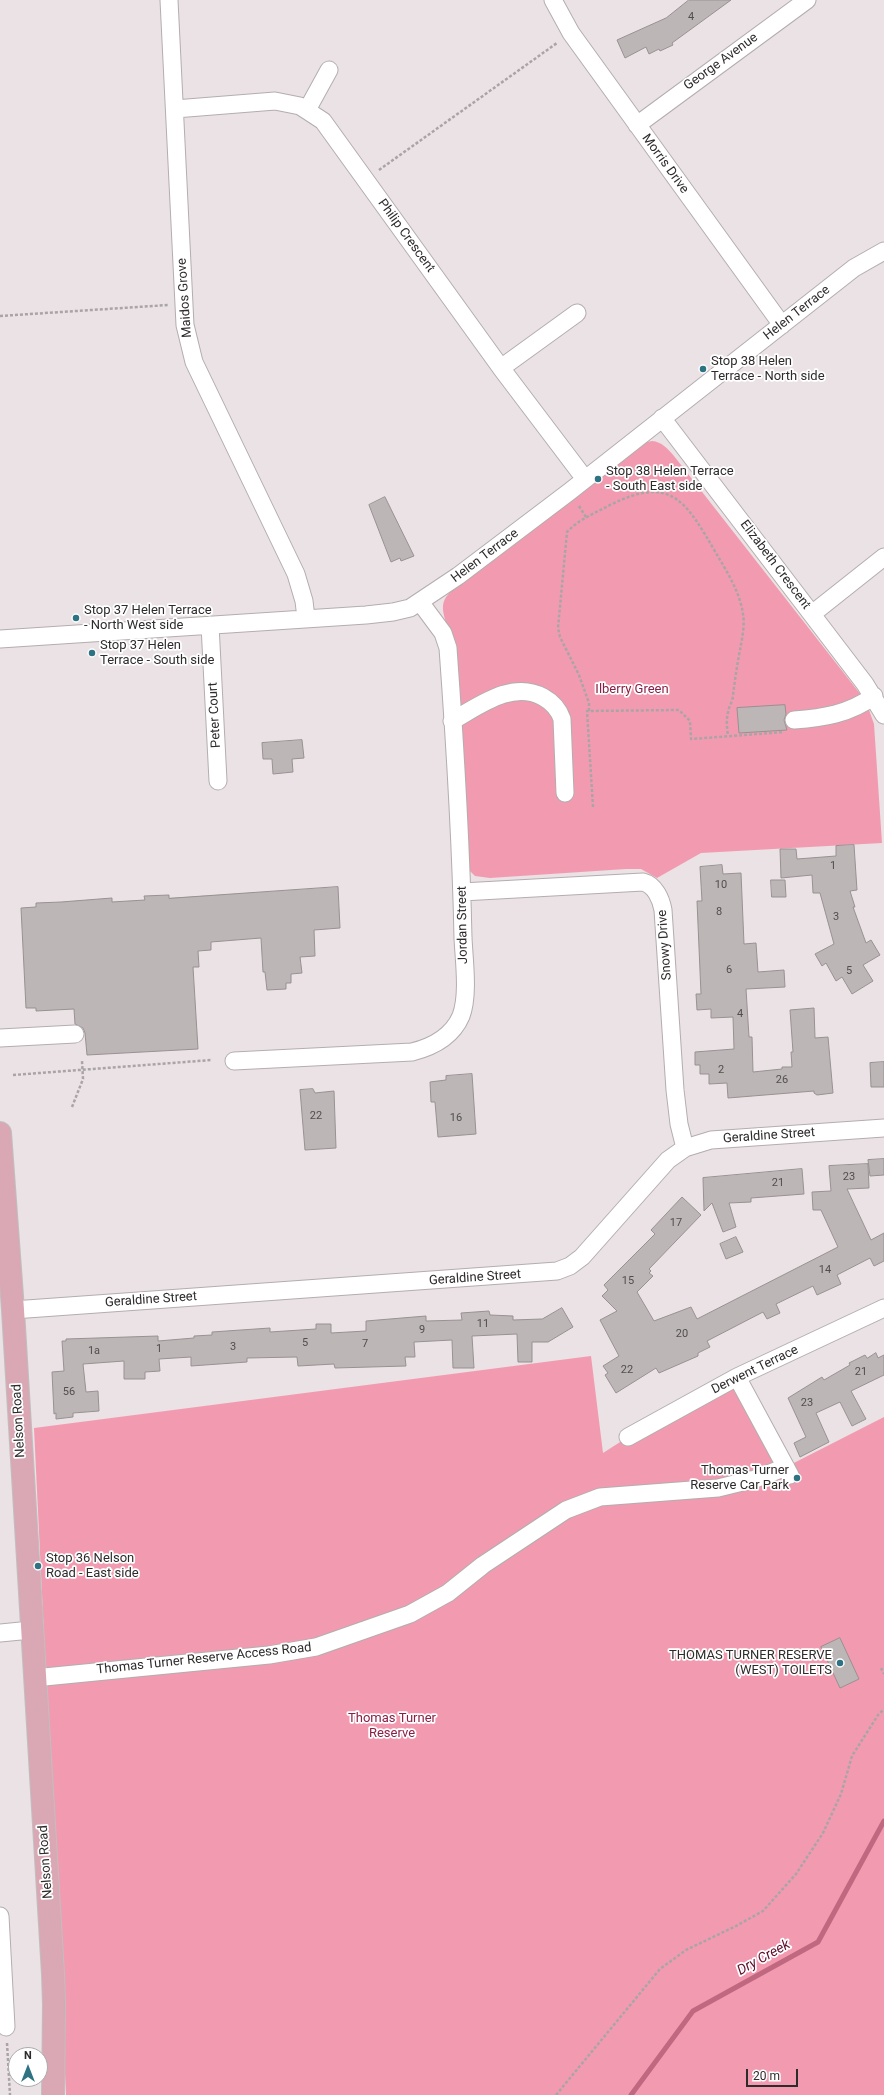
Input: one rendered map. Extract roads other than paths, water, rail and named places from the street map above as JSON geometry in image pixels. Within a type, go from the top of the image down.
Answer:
[{"type":"main road","name":"Nelson Road","points":[[0,1133],[2,1213],[13,1310],[54,1996],[53,2095]]},
{"type":"street","name":"Maidos Grove","points":[[169,0],[186,335],[194,362],[296,574],[304,601],[306,618]]},
{"type":"street","name":"Morris Drive","points":[[553,0],[571,33],[782,325]]},
{"type":"street","name":"George Avenue","points":[[636,125],[807,0]]},
{"type":"street","points":[[307,110],[329,70]]},
{"type":"street","name":"Philip Crescent","points":[[175,109],[274,102],[300,106],[329,128],[501,368],[585,479]]},
{"type":"street","name":"Helen Terrace","points":[[0,639],[393,612],[410,608],[517,532],[854,268],[884,250]]},
{"type":"street","points":[[501,368],[577,313]]},
{"type":"street","name":"Elizabeth Crescent","points":[[662,418],[874,696],[884,715]]},
{"type":"street","points":[[812,614],[884,557]]},
{"type":"street","name":"Jordan Street","points":[[234,1061],[403,1053],[427,1048],[447,1035],[458,1020],[464,1003],[462,892],[447,642],[443,633],[420,602]]},
{"type":"street","name":"Peter Court","points":[[210,625],[218,781]]},
{"type":"street","points":[[452,721],[489,700],[518,690],[533,693],[549,700],[560,713],[562,719],[565,793]]},
{"type":"street","points":[[791,726],[839,714],[859,707],[874,696]]},
{"type":"street","name":"Snowy Drive","points":[[462,892],[643,882],[648,883],[660,899],[663,910],[675,1090],[679,1124],[685,1148]]},
{"type":"street","points":[[0,1038],[75,1034]]},
{"type":"street","name":"Geraldine Street","points":[[13,1310],[557,1271],[570,1266],[582,1257],[668,1160],[685,1148],[721,1138],[884,1128]]},
{"type":"street","name":"Derwent Terrace","points":[[628,1436],[737,1377],[884,1308]]},
{"type":"street","name":"Thomas Turner Reserve Access Road","points":[[34,1678],[269,1655],[316,1647],[410,1614],[448,1594],[483,1566],[566,1510],[600,1497],[718,1488],[788,1471],[737,1377]]},
{"type":"street","points":[[0,1632],[31,1630]]},
{"type":"street","points":[[0,1916],[6,2027]]},
{"type":"waterway","name":"Dry Creek","points":[[631,2095],[693,2011],[818,1942],[884,1821]]},
{"type":"place","name":"Stop 38 Helen Terrace - North side","points":[[703,369]]},
{"type":"place","name":"Stop 38 Helen Terrace - South East side","points":[[598,479]]},
{"type":"place","name":"Stop 37 Helen Terrace - North West side","points":[[76,618]]},
{"type":"place","name":"Stop 37 Helen Terrace - South side","points":[[92,653]]},
{"type":"place","name":"Thomas Turner Reserve Car Park","points":[[797,1478]]},
{"type":"place","name":"Stop 36 Nelson Road - East side","points":[[38,1566]]},
{"type":"place","name":"THOMAS TURNER RESERVE (WEST) TOILETS","points":[[840,1663]]},
{"type":"park label","name":"Ilberry Green","points":[[632,690]]},
{"type":"park label","name":"Thomas Turner Reserve","points":[[392,1726]]}]
